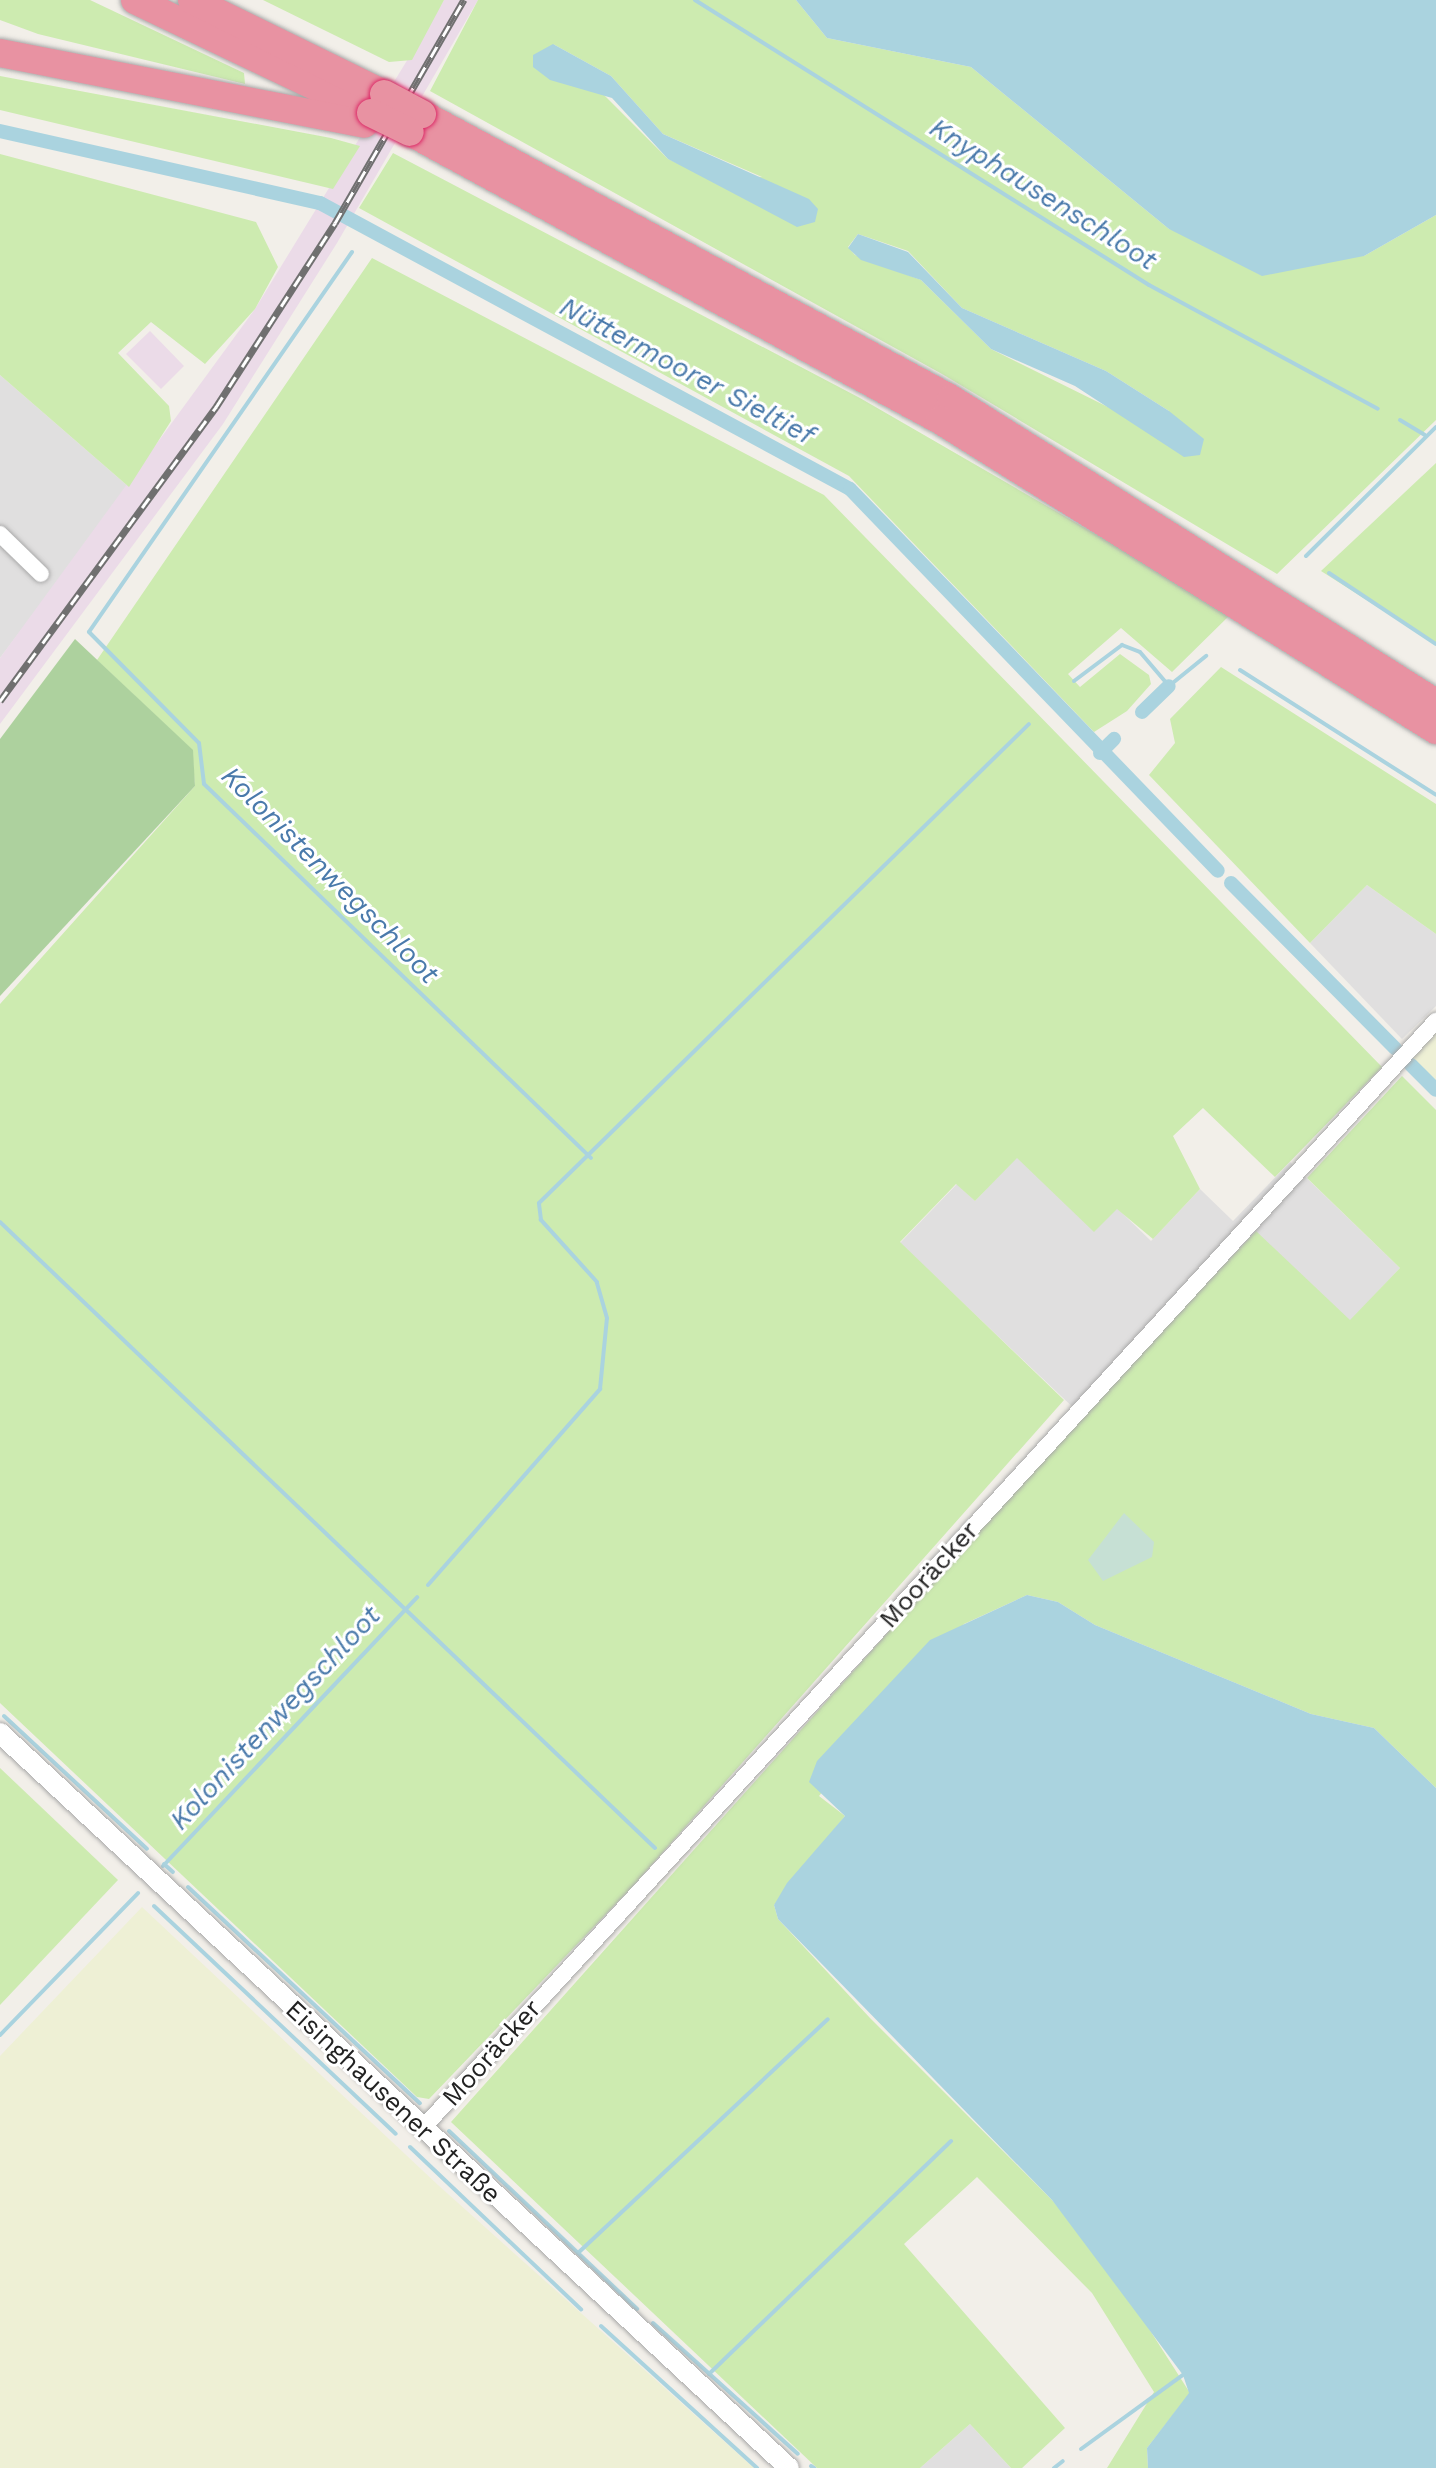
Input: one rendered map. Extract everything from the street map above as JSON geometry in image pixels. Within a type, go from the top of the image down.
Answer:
[{"type":"highway","points":[[135,0],[390,117],[951,399],[1436,703]]},
{"type":"highway","points":[[192,0],[390,117],[940,420],[1436,730]]},
{"type":"highway","points":[[0,53],[390,117]]},
{"type":"street","points":[[0,534],[41,574]]},
{"type":"street","name":"Mooräcker","points":[[422,2129],[1436,1021]]},
{"type":"street","name":"Eisinghausener Straße","points":[[0,1733],[789,2468]]},
{"type":"shaded area","points":[[444,0],[478,0],[337,243],[223,424],[0,724],[0,658],[255,309]]},
{"type":"shaded area","points":[[150,331],[184,366],[161,389],[126,354]]},
{"type":"shaded area","points":[[0,375],[129,487],[0,658]]},
{"type":"shaded area","points":[[1367,885],[1436,934],[1436,1006],[1402,1039],[1310,943]]},
{"type":"shaded area","points":[[1017,1157],[1094,1231],[1117,1208],[1151,1241],[1200,1189],[1233,1221],[1290,1162],[1400,1268],[1350,1321],[1081,1415],[900,1243],[957,1184],[975,1201]]},
{"type":"shaded area","points":[[970,2424],[1011,2468],[920,2468]]},
{"type":"green space","points":[[0,0],[90,0],[244,73],[245,84],[38,34],[0,20]]},
{"type":"green space","points":[[263,0],[444,0],[412,60],[389,62]]},
{"type":"green space","points":[[478,0],[796,0],[827,38],[971,67],[1169,229],[1364,256],[1436,215],[1436,420],[1277,574],[942,374],[430,91]],"holes":[[[553,44],[611,76],[663,134],[762,177],[701,174],[668,159]],[[858,234],[908,251],[962,308],[1106,371],[1169,411],[1114,410],[991,349],[921,280],[855,255],[848,247]]]},
{"type":"green space","points":[[0,76],[360,146],[333,189],[0,110]]},
{"type":"green space","points":[[393,153],[860,398],[1232,613],[1172,672],[1121,628],[1068,674],[1080,687],[1120,654],[1149,675],[1151,684],[1127,711],[1094,732],[849,476],[359,208]]},
{"type":"green space","points":[[0,154],[256,222],[278,267],[255,309],[205,364],[151,322],[118,353],[169,406],[171,421],[129,487],[0,375]]},
{"type":"green space","points":[[372,258],[824,495],[1382,1067],[1275,1177],[1203,1108],[1173,1136],[1200,1189],[1153,1239],[1117,1209],[1094,1232],[1017,1158],[975,1201],[956,1184],[900,1242],[1064,1400],[633,1886],[429,2099],[417,2097],[0,1703],[0,1004],[195,786],[192,750],[97,660]]},
{"type":"green space","points":[[1436,463],[1436,644],[1321,571]]},
{"type":"green space","points":[[75,639],[193,750],[195,786],[0,996],[0,739]]},
{"type":"green space","points":[[1221,667],[1436,804],[1436,934],[1367,885],[1310,943],[1149,775],[1175,743],[1170,719]]},
{"type":"green space","points":[[1436,1029],[1436,1083],[1410,1056]]},
{"type":"green space","points":[[1402,1076],[1436,1110],[1436,1788],[1374,1728],[1311,1714],[1095,1625],[1058,1602],[1027,1595],[964,1624],[819,1796],[845,1816],[774,1905],[778,1919],[870,2018],[1052,2200],[1114,2274],[1190,2393],[1147,2448],[1148,2468],[1107,2468],[1154,2392],[1092,2293],[977,2177],[904,2244],[1065,2428],[1022,2468],[1011,2468],[970,2424],[920,2468],[817,2468],[451,2122],[1081,1416],[1256,1231],[1350,1320],[1400,1268],[1307,1178]]},
{"type":"green space","points":[[1124,1513],[1154,1542],[1152,1557],[1103,1581],[1088,1560]]},
{"type":"green space","points":[[0,1768],[118,1880],[0,2005]]},
{"type":"green space","points":[[142,1907],[438,2185],[754,2468],[0,2468],[0,2056]]},
{"type":"water","points":[[796,0],[1436,0],[1436,215],[1364,256],[1262,276],[1169,229],[971,67],[827,38]]},
{"type":"water","points":[[553,44],[611,76],[663,134],[809,199],[818,209],[815,222],[797,227],[668,159],[612,98],[550,80],[533,67],[533,55]]},
{"type":"water","points":[[858,234],[908,252],[962,308],[1106,371],[1169,411],[1204,439],[1200,455],[1184,457],[1075,386],[991,349],[921,280],[861,260],[848,248]]},
{"type":"water","points":[[1027,1595],[1058,1602],[1095,1625],[1311,1714],[1374,1728],[1436,1788],[1436,2468],[1148,2468],[1147,2448],[1189,2393],[1183,2375],[1052,2200],[778,1919],[774,1905],[787,1883],[845,1816],[809,1782],[817,1761],[930,1640]]},
{"type":"waterway","name":"Knyphausenschloot","points":[[695,0],[1149,285],[1378,409]]},
{"type":"waterway","name":"Nüttermoorer Sieltief","points":[[0,131],[320,203],[850,489],[1218,871]]},
{"type":"waterway","name":"Kolonistenwegschloot","points":[[352,252],[89,632],[199,743],[204,784],[591,1158]]},
{"type":"waterway","name":"Knyphausenschloot","points":[[1400,420],[1425,435]]},
{"type":"waterway","points":[[1306,556],[1436,427]]},
{"type":"waterway","points":[[1329,573],[1436,644]]},
{"type":"waterway","name":"Kolonistenwegschloot","points":[[1074,681],[1122,645],[1140,652],[1169,686],[1206,656]]},
{"type":"waterway","points":[[1240,670],[1436,795]]},
{"type":"waterway","points":[[1142,712],[1169,686]]},
{"type":"waterway","name":"Kolonistenwegschloot","points":[[428,1585],[600,1389],[607,1318],[597,1282],[541,1220],[539,1203],[1029,724]]},
{"type":"waterway","points":[[1100,753],[1114,739]]},
{"type":"waterway","name":"Nüttermoorer Sieltief","points":[[1231,883],[1395,1048]]},
{"type":"waterway","name":"Nüttermoorer Sieltief","points":[[1411,1065],[1436,1090]]},
{"type":"waterway","points":[[0,1222],[655,1848]]},
{"type":"waterway","name":"Kolonistenwegschloot","points":[[163,1866],[417,1597]]},
{"type":"waterway","points":[[4,1716],[147,1849]]},
{"type":"waterway","points":[[164,1864],[173,1872]]},
{"type":"waterway","points":[[188,1887],[420,2103]]},
{"type":"waterway","name":"Kolonistenwegschloot","points":[[0,2035],[138,1893]]},
{"type":"waterway","points":[[154,1906],[396,2134]]},
{"type":"waterway","points":[[578,2253],[828,2019]]},
{"type":"waterway","points":[[449,2131],[637,2309]]},
{"type":"waterway","points":[[709,2374],[951,2141]]},
{"type":"waterway","points":[[410,2147],[581,2309]]},
{"type":"waterway","points":[[653,2323],[798,2454]]},
{"type":"waterway","points":[[601,2326],[757,2468]]},
{"type":"waterway","points":[[1081,2449],[1183,2375]]},
{"type":"waterway","points":[[1054,2468],[1063,2461]]},
{"type":"railway","points":[[0,701],[216,407],[335,223],[464,0]]}]
